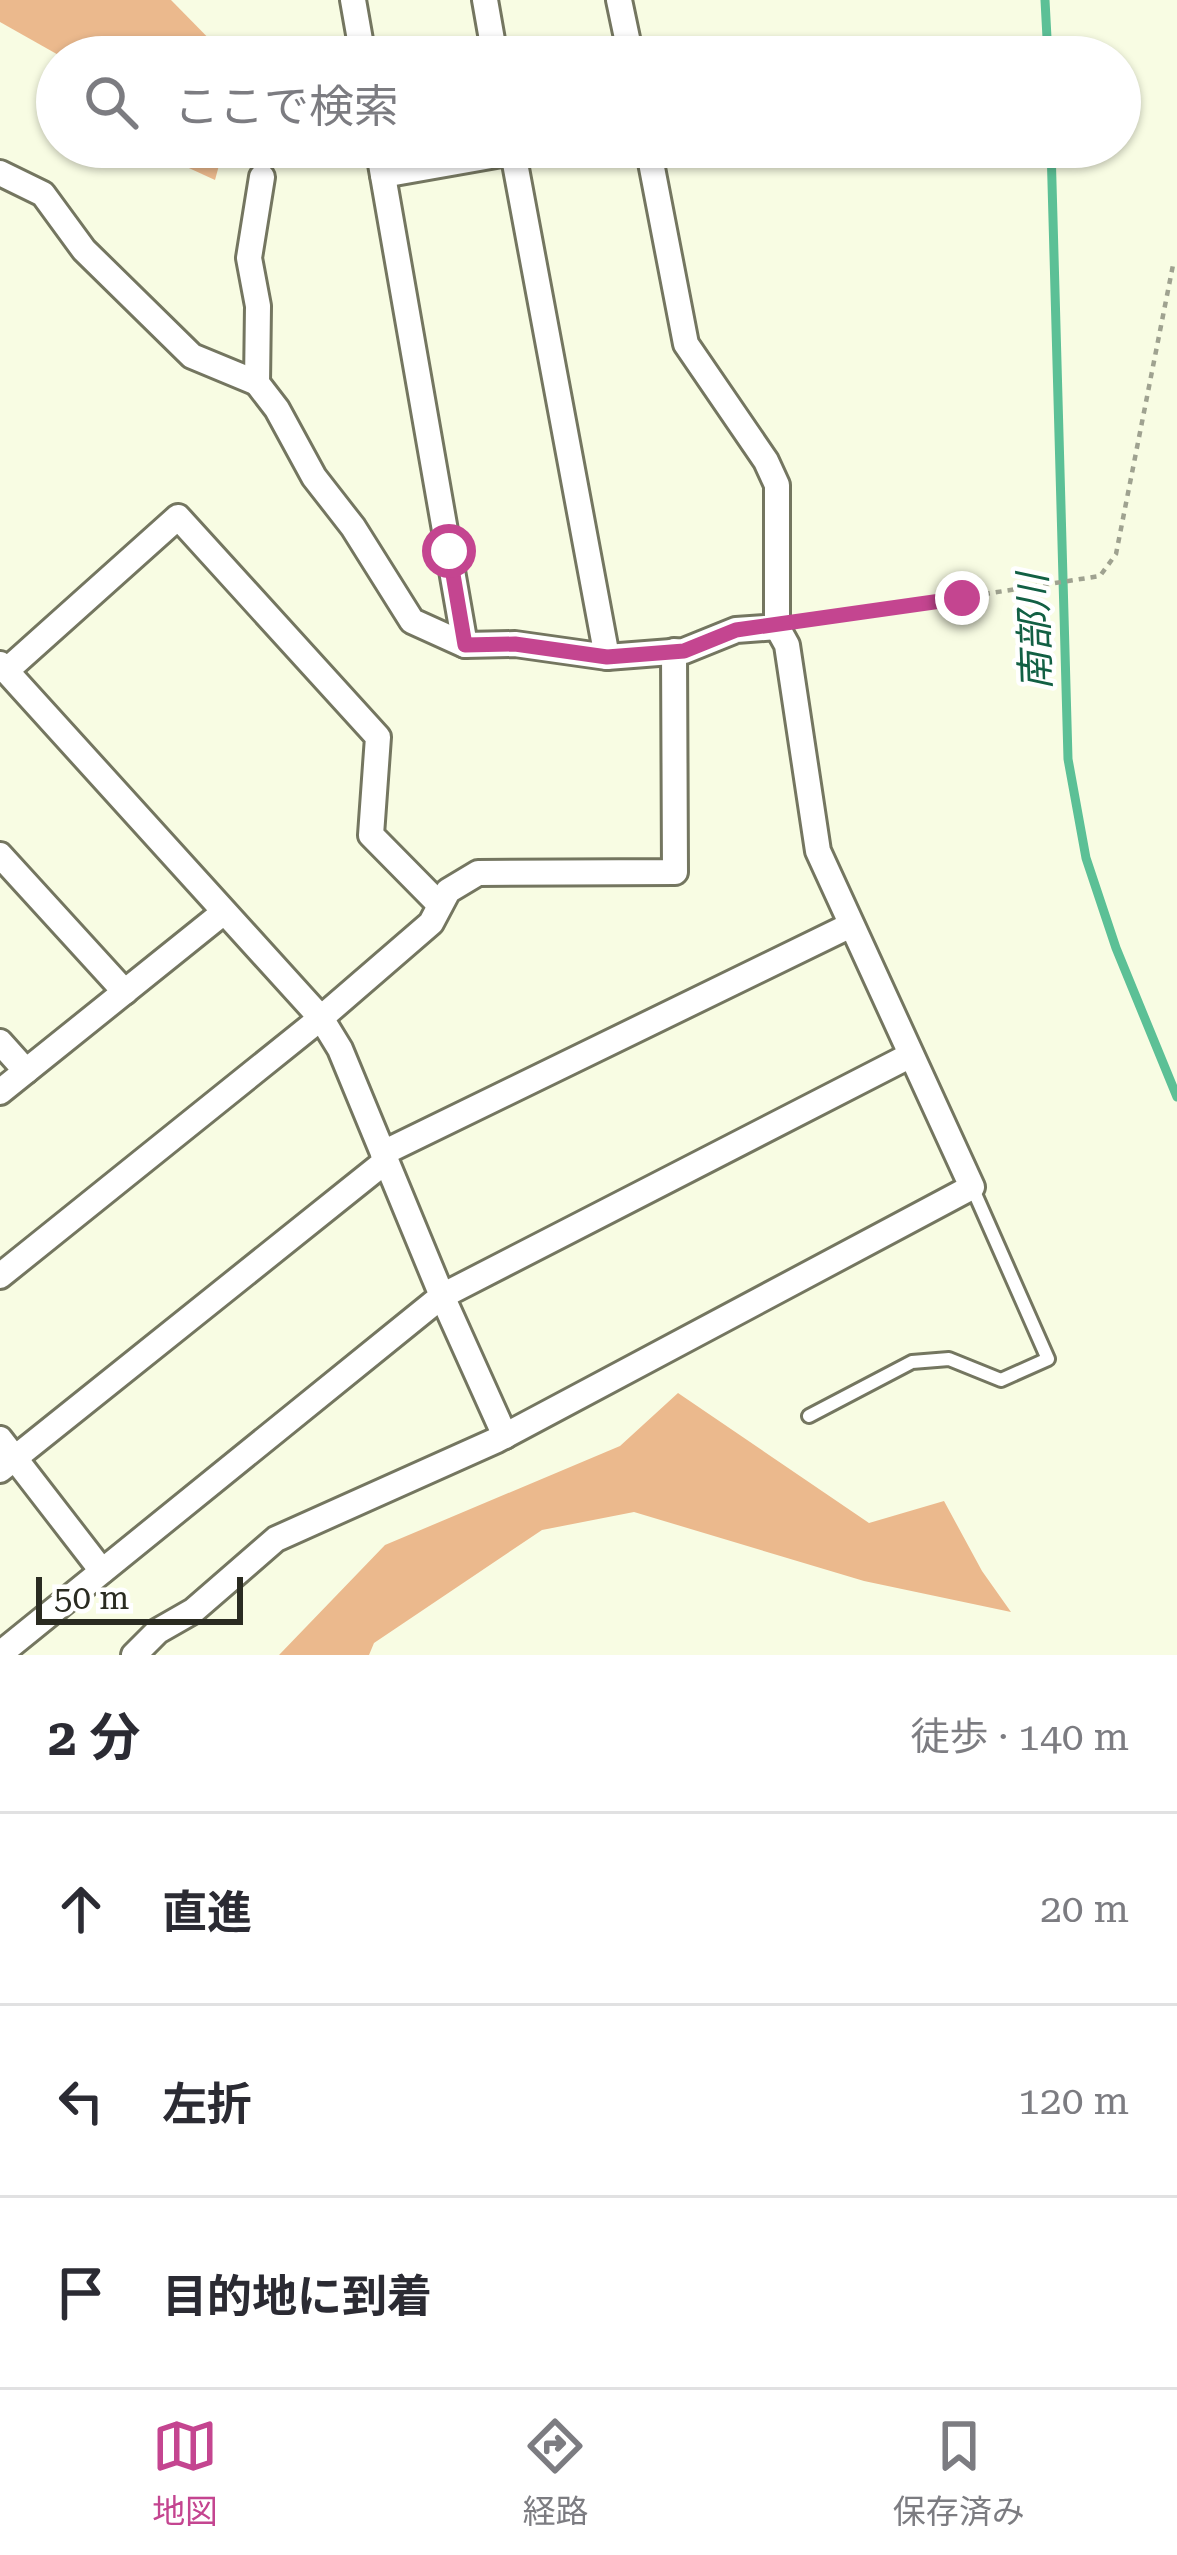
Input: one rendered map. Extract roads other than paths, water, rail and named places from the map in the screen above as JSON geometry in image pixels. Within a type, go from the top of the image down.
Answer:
[{"type":"street","points":[[352,0],[359,36]]},
{"type":"street","points":[[484,0],[491,36]]},
{"type":"street","points":[[620,0],[627,36]]},
{"type":"street","points":[[382,168],[465,645]]},
{"type":"street","points":[[383,175],[419,168]]},
{"type":"street","points":[[516,168],[607,657]]},
{"type":"street","points":[[134,1655],[276,1539],[505,1436],[972,1187],[818,851],[788,645],[776,627],[776,485],[766,461],[686,344],[652,168]]},
{"type":"street","points":[[0,173],[43,194],[84,250],[192,356],[257,383],[412,621],[465,645],[515,644],[607,657],[674,651],[736,630],[776,627]]},
{"type":"street","points":[[257,383],[258,306],[249,258],[262,177]]},
{"type":"street","points":[[440,905],[371,835],[378,737],[178,517],[3,668],[321,1018],[340,1049],[505,1436]]},
{"type":"street","points":[[0,1276],[321,1018],[431,923],[448,891],[478,873],[675,872],[674,651]]},
{"type":"street","points":[[0,855],[124,992]]},
{"type":"street","points":[[0,1092],[224,911]]},
{"type":"street","points":[[102,1571],[5,1456],[384,1157],[851,925]]},
{"type":"street","points":[[0,1042],[26,1071]]},
{"type":"street","points":[[14,1650],[102,1571],[442,1296],[911,1055]]},
{"type":"lane","points":[[809,1417],[912,1362],[949,1358],[1001,1380],[1048,1358],[972,1187]]},
{"type":"waterway","name":"南部川","points":[[1045,0],[1047,36]]},
{"type":"waterway","name":"南部川","points":[[1052,168],[1068,759],[1086,858],[1116,948],[1177,1097]]}]
